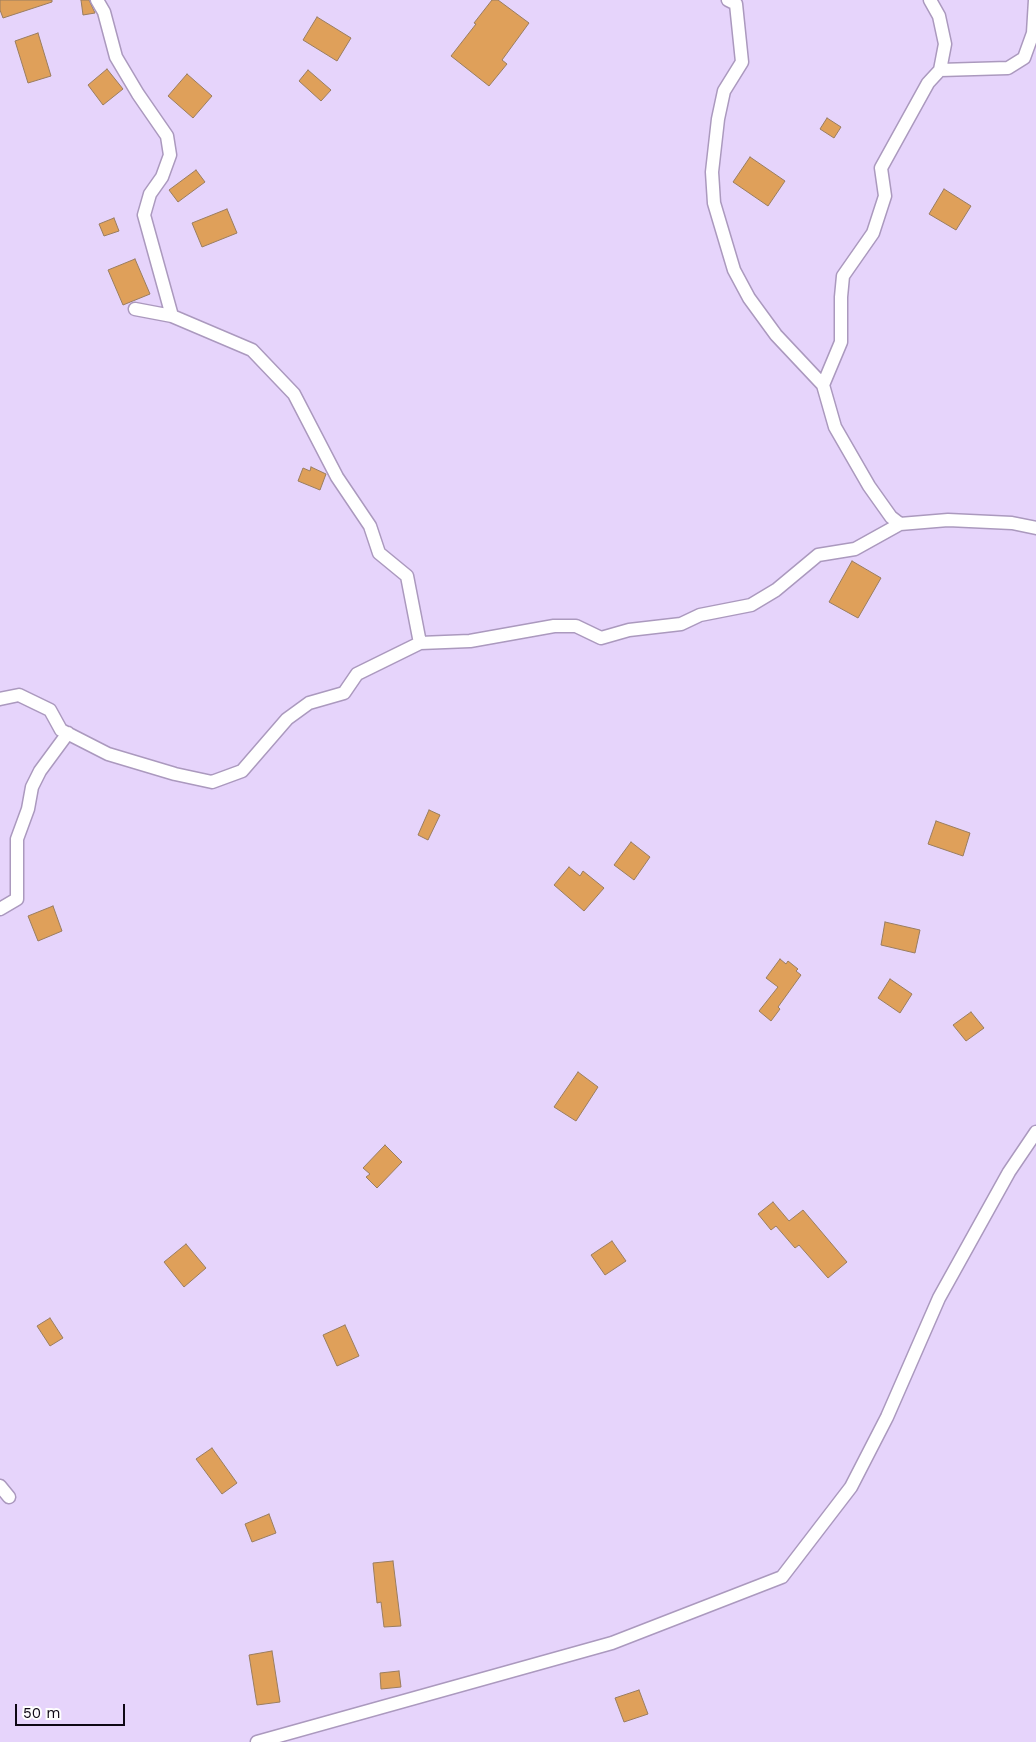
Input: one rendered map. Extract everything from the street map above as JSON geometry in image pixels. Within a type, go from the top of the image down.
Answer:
[{"type":"street","points":[[97,0],[104,12],[116,57],[138,94],[167,136],[170,155],[162,177],[150,194],[144,215],[172,316]]},
{"type":"street","points":[[822,385],[841,342],[843,276],[873,232],[885,196],[881,168],[928,83],[940,70],[945,44],[939,16],[930,0]]},
{"type":"street","points":[[940,70],[1008,68],[1024,58],[1033,33],[1035,0]]},
{"type":"street","points":[[736,1],[742,62],[724,91],[718,119],[712,172],[714,203],[734,270],[749,298],[776,335],[822,385],[835,427],[869,486],[891,517],[900,524]]},
{"type":"street","points":[[135,309],[172,316],[252,350],[294,394],[337,477],[370,526],[379,552],[407,576],[420,643]]},
{"type":"street","points":[[0,699],[19,695],[50,710],[61,730],[108,754],[175,774],[212,782],[242,771],[287,719],[308,703],[344,693],[357,674],[420,643],[470,641],[554,626],[576,626],[601,638],[629,630],[680,624],[700,614],[751,605],[776,590],[818,556],[855,549],[900,524],[948,520],[1012,523],[1036,528]]},
{"type":"street","points":[[0,909],[17,899],[17,839],[28,809],[32,788],[40,771],[68,734]]},
{"type":"street","points":[[257,1742],[612,1643],[782,1577],[851,1487],[887,1418],[939,1298],[1009,1172],[1036,1132]]},
{"type":"street","points":[[0,1486],[8,1497]]},
{"type":"building","points":[[0,0],[52,0],[52,2],[3,18],[0,10]]},
{"type":"building","points":[[81,0],[89,0],[95,13],[83,15]]},
{"type":"building","points":[[492,0],[498,0],[529,23],[502,60],[507,64],[489,86],[451,56]]},
{"type":"building","points":[[317,17],[351,38],[337,61],[303,40]]},
{"type":"building","points":[[38,33],[51,76],[28,83],[15,41]]},
{"type":"building","points":[[107,69],[123,89],[103,105],[88,85]]},
{"type":"building","points":[[308,70],[331,90],[321,101],[299,81]]},
{"type":"building","points":[[187,74],[212,96],[193,118],[168,96]]},
{"type":"building","points":[[827,118],[841,127],[834,138],[820,129]]},
{"type":"building","points":[[750,157],[785,181],[768,206],[733,182]]},
{"type":"building","points":[[196,170],[205,182],[178,202],[169,190]]},
{"type":"building","points":[[944,189],[971,206],[956,230],[929,214]]},
{"type":"building","points":[[227,209],[237,233],[202,247],[192,223]]},
{"type":"building","points":[[114,218],[119,231],[104,236],[99,224]]},
{"type":"building","points":[[135,259],[150,294],[123,305],[108,270]]},
{"type":"building","points":[[311,467],[326,474],[320,490],[298,481],[303,468],[310,471]]},
{"type":"building","points":[[852,561],[881,578],[858,618],[829,602]]},
{"type":"building","points":[[429,810],[440,815],[428,840],[418,835]]},
{"type":"building","points":[[936,821],[970,833],[963,856],[928,844]]},
{"type":"building","points":[[631,842],[650,857],[634,880],[614,865]]},
{"type":"building","points":[[569,867],[580,876],[583,871],[604,888],[584,911],[554,885]]},
{"type":"building","points":[[53,906],[62,931],[38,941],[28,916]]},
{"type":"building","points":[[885,922],[920,930],[915,953],[881,945]]},
{"type":"building","points":[[780,959],[786,964],[788,961],[798,969],[796,971],[801,975],[778,1007],[780,1009],[771,1021],[759,1011],[778,987],[766,978]]},
{"type":"building","points":[[890,979],[912,994],[900,1013],[878,998]]},
{"type":"building","points":[[971,1012],[984,1028],[966,1041],[953,1025]]},
{"type":"building","points":[[578,1072],[598,1087],[576,1121],[554,1107]]},
{"type":"building","points":[[385,1145],[402,1162],[377,1188],[366,1177],[370,1174],[363,1168]]},
{"type":"building","points":[[773,1202],[789,1221],[803,1210],[847,1262],[828,1278],[799,1245],[795,1248],[776,1226],[771,1230],[758,1214]]},
{"type":"building","points":[[612,1241],[626,1261],[605,1275],[591,1255]]},
{"type":"building","points":[[186,1244],[206,1268],[184,1287],[164,1262]]},
{"type":"building","points":[[50,1318],[63,1338],[50,1346],[37,1326]]},
{"type":"building","points":[[345,1325],[359,1356],[337,1366],[323,1335]]},
{"type":"building","points":[[212,1448],[237,1483],[222,1494],[196,1459]]},
{"type":"building","points":[[269,1514],[276,1533],[252,1542],[245,1524]]},
{"type":"building","points":[[393,1561],[401,1626],[384,1627],[381,1602],[377,1603],[373,1563]]},
{"type":"building","points":[[272,1651],[280,1702],[257,1705],[249,1655]]},
{"type":"building","points":[[399,1671],[401,1687],[381,1689],[380,1673]]},
{"type":"building","points":[[639,1690],[648,1714],[624,1722],[615,1698]]}]
